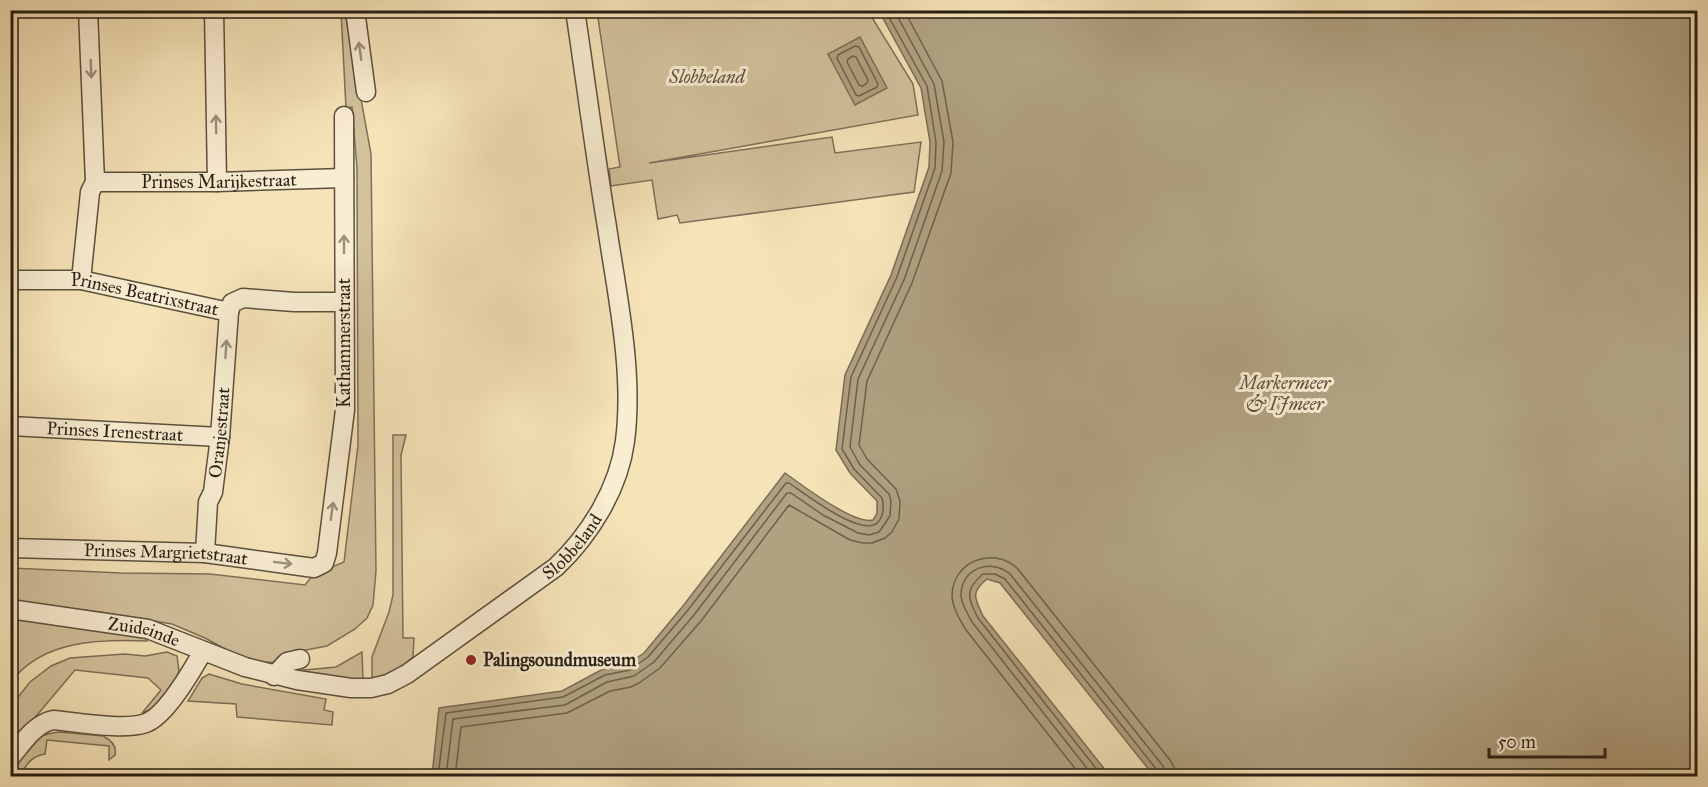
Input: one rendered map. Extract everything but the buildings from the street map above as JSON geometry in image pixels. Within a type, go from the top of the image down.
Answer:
[{"type":"street","points":[[81,280],[90,192],[95,182],[88,10]]},
{"type":"street","points":[[214,10],[217,182]]},
{"type":"street","points":[[355,10],[366,92]]},
{"type":"street","name":"Slobbeland","points":[[351,688],[382,686],[407,674],[556,567],[600,512],[620,463],[625,442],[627,409],[625,350],[575,10]]},
{"type":"street","name":"Kathammerstraat","points":[[319,566],[326,559],[327,553],[345,410],[344,116]]},
{"type":"street","name":"Prinses Marijkestraat","points":[[95,182],[217,182],[344,178]]},
{"type":"street","name":"Prinses Beatrixstraat","points":[[10,280],[81,280],[229,312],[232,303],[243,298],[294,302],[344,302]]},
{"type":"street","name":"Oranjestraat","points":[[205,553],[208,502],[213,492],[220,437],[229,312]]},
{"type":"street","name":"Prinses Irenestraat","points":[[10,426],[220,437]]},
{"type":"street","name":"Prinses Margrietstraat","points":[[10,548],[205,553],[319,566]]},
{"type":"street","name":"Zuideinde","points":[[10,609],[136,627],[170,637],[274,676],[351,688]]},
{"type":"street","points":[[10,758],[29,735],[42,724],[53,720],[109,725],[140,725],[151,721],[183,686],[203,651]]},
{"type":"street","points":[[274,676],[287,662],[300,659]]},
{"type":"green space","points":[[341,11],[345,11],[371,154],[376,571],[373,605],[367,618],[355,629],[327,646],[285,654],[274,662],[251,663],[205,638],[172,624],[100,612],[11,602],[11,568],[210,574],[305,585],[313,575],[344,562],[358,445],[357,168],[352,107],[346,108]]},
{"type":"green space","points":[[597,11],[868,11],[913,84],[918,115],[649,163],[832,137],[835,153],[921,142],[914,192],[680,223],[677,215],[658,219],[652,180],[611,186],[609,169],[620,167]]},
{"type":"green space","points":[[393,435],[406,435],[401,455],[403,638],[414,638],[413,657],[394,671],[372,679],[372,657],[393,595]]},
{"type":"green space","points":[[11,617],[139,636],[147,641],[91,642],[55,650],[24,668],[11,682]]},
{"type":"green space","points":[[167,652],[177,656],[179,671],[177,678],[156,707],[142,713],[161,690],[148,678],[75,670],[11,746],[11,706],[30,682],[51,666],[70,658],[125,654],[145,656]]},
{"type":"green space","points":[[362,652],[363,680],[349,680],[294,671],[336,667]]},
{"type":"green space","points":[[209,674],[242,684],[326,699],[324,710],[333,712],[332,725],[237,717],[236,704],[188,701],[202,678]]},
{"type":"green space","points":[[59,732],[103,736],[113,744],[115,755],[109,760],[109,746],[47,740],[45,754],[33,759],[20,776],[11,776],[11,767],[36,739]]},
{"type":"water","name":"Markermeer & IJmeer","points":[[879,11],[1697,11],[1697,776],[1154,776],[1000,583],[987,579],[976,592],[983,616],[1110,776],[432,776],[439,708],[562,691],[603,669],[626,665],[644,653],[785,473],[841,510],[864,520],[873,520],[877,513],[877,501],[850,473],[836,450],[845,375],[891,275],[929,167],[930,142],[921,88]]},
{"type":"water","points":[[860,37],[887,88],[855,105],[828,54]]},
{"type":"place","name":"Palingsoundmuseum","points":[[471,660]]}]
